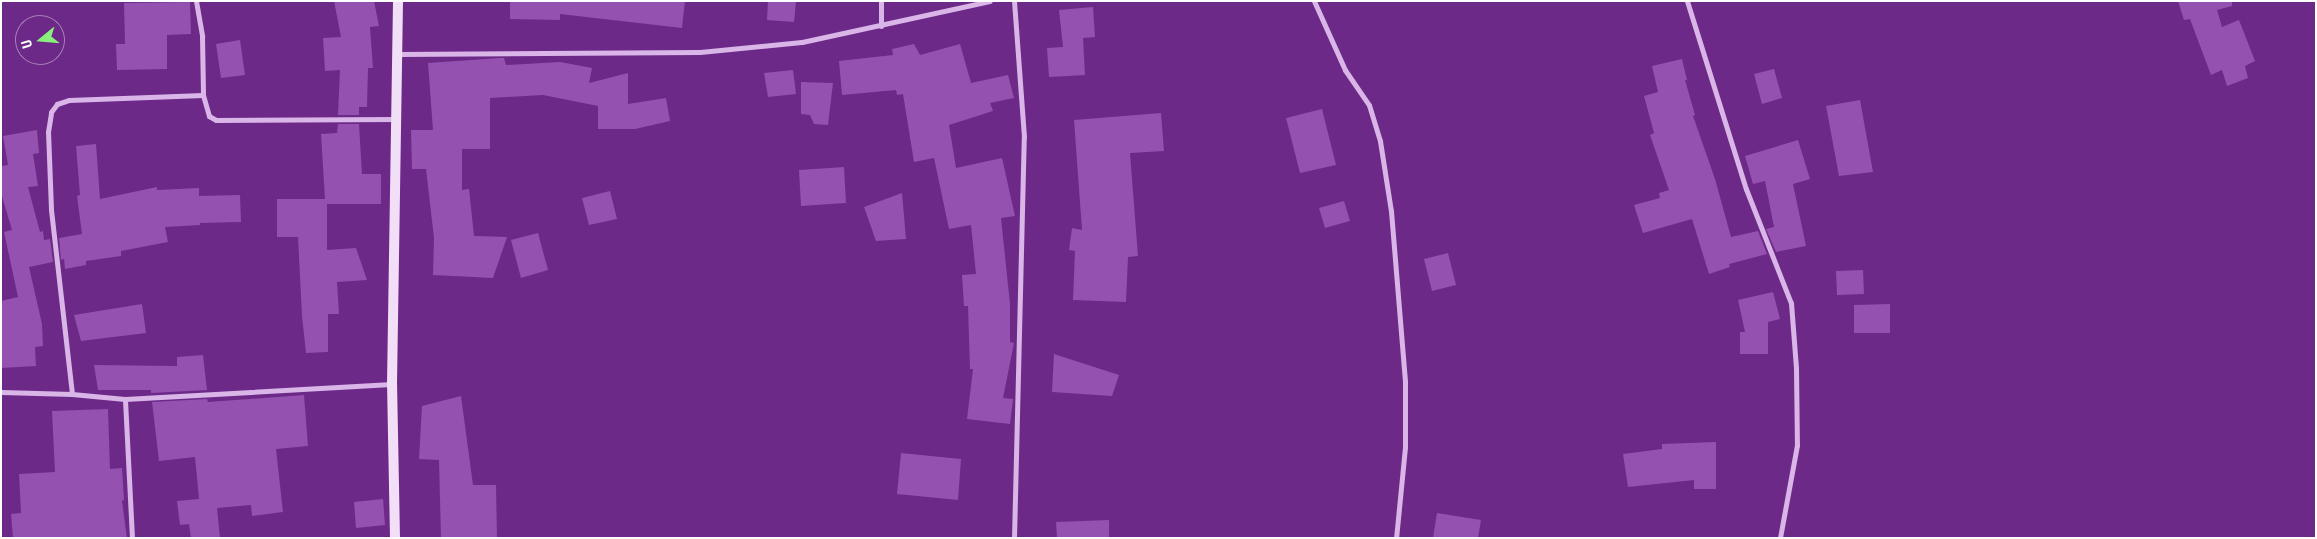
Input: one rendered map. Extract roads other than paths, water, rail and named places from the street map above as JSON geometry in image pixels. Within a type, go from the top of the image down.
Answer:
[{"type":"street","points":[[196,1],[202,36],[203,95],[206,111],[216,120],[396,119]]},
{"type":"street","points":[[395,538],[392,384],[396,119],[399,54],[398,1]]},
{"type":"street","points":[[881,1],[881,26]]},
{"type":"street","points":[[399,54],[700,52],[802,42],[990,1]]},
{"type":"street","points":[[1014,1],[1024,137],[1014,538]]},
{"type":"street","points":[[1314,1],[1345,70],[1369,104],[1380,141],[1391,211],[1405,381],[1405,447],[1396,538]]},
{"type":"street","points":[[1687,1],[1746,189],[1791,303],[1796,368],[1797,445],[1780,538]]},
{"type":"street","points":[[72,394],[51,208],[48,132],[50,112],[57,104],[69,100],[203,95]]},
{"type":"street","points":[[1,392],[72,394],[125,399],[392,384]]},
{"type":"street","points":[[125,399],[132,538]]}]
